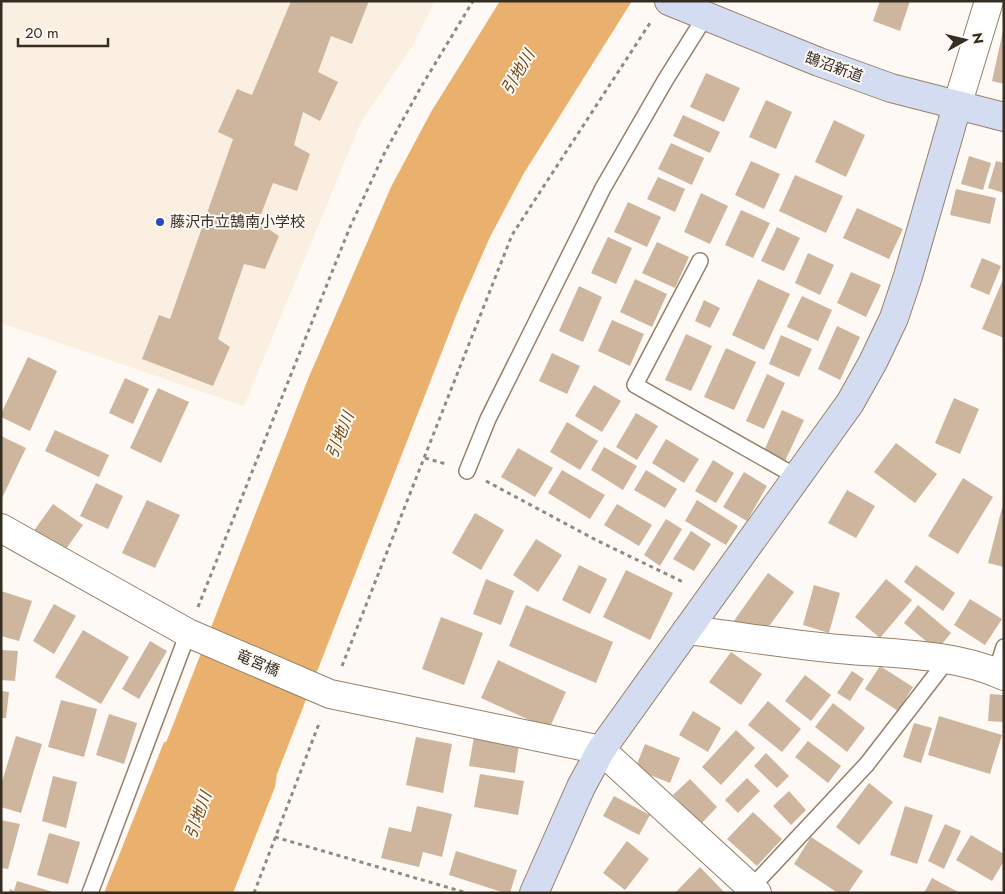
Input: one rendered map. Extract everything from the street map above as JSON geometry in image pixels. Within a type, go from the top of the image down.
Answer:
[{"type":"street","points":[[534,893],[581,787],[601,750],[850,403],[873,362],[894,318],[908,276],[989,1]]},
{"type":"street","name":"鵠沼新道","points":[[661,10],[705,17],[891,88],[1004,117]]},
{"type":"street","name":"竜宮橋","points":[[1,528],[194,635],[323,691],[601,750]]},
{"type":"street","points":[[687,630],[1001,665]]},
{"type":"street","points":[[601,750],[751,891]]},
{"type":"lane","points":[[468,471],[488,419],[603,188],[666,79],[705,17]]},
{"type":"lane","points":[[700,261],[635,385],[797,477]]},
{"type":"lane","points":[[90,893],[194,635]]},
{"type":"lane","points":[[751,891],[867,764],[948,659]]},
{"type":"path","points":[[194,635],[350,226],[384,154],[421,87],[473,1]]},
{"type":"path","points":[[254,893],[275,837],[323,691],[425,458],[512,235],[661,10]]},
{"type":"path","points":[[425,458],[468,471],[596,540],[711,596]]},
{"type":"path","points":[[275,837],[467,893]]},
{"type":"shaded area","name":"藤沢市立鵠南小学校","points":[[1,1],[435,1],[412,47],[361,122],[244,406],[1,323]]},
{"type":"water","name":"引地川","points":[[500,1],[632,1],[524,173],[490,237],[461,303],[277,774],[275,787],[233,893],[104,893],[164,742],[166,742],[169,735],[308,379],[391,187],[431,112]]},
{"type":"building","points":[[291,1],[369,1],[352,44],[331,36],[318,72],[338,82],[320,121],[303,112],[294,145],[310,154],[297,191],[273,183],[258,222],[279,236],[265,269],[244,264],[218,339],[230,347],[213,386],[142,359],[159,315],[170,319],[233,139],[218,132],[237,89],[252,95]]},
{"type":"building","points":[[880,1],[910,1],[900,31],[873,21]]},
{"type":"building","points":[[1004,31],[1004,84],[992,81]]},
{"type":"building","points":[[706,73],[740,88],[724,122],[690,107]]},
{"type":"building","points":[[766,100],[792,112],[776,149],[749,137]]},
{"type":"building","points":[[683,115],[720,132],[710,153],[673,136]]},
{"type":"building","points":[[834,120],[865,135],[846,177],[815,162]]},
{"type":"building","points":[[671,143],[704,158],[692,185],[658,169]]},
{"type":"building","points":[[969,156],[991,163],[983,190],[961,184]]},
{"type":"building","points":[[751,161],[780,174],[764,209],[735,195]]},
{"type":"building","points":[[996,161],[1004,163],[1004,193],[988,188]]},
{"type":"building","points":[[795,175],[843,196],[826,233],[779,211]]},
{"type":"building","points":[[658,177],[685,189],[675,212],[647,199]]},
{"type":"building","points":[[956,189],[996,198],[990,224],[950,215]]},
{"type":"building","points":[[701,193],[728,206],[710,244],[684,232]]},
{"type":"building","points":[[628,202],[661,217],[647,247],[614,232]]},
{"type":"building","points":[[857,208],[903,229],[889,259],[843,238]]},
{"type":"building","points":[[741,210],[770,223],[753,258],[725,245]]},
{"type":"building","points":[[777,227],[800,238],[784,271],[761,261]]},
{"type":"building","points":[[608,237],[632,248],[616,284],[591,273]]},
{"type":"building","points":[[657,242],[689,257],[675,288],[642,273]]},
{"type":"building","points":[[808,253],[834,265],[820,295],[795,283]]},
{"type":"building","points":[[982,258],[1001,266],[989,295],[970,287]]},
{"type":"building","points":[[851,272],[881,285],[866,317],[837,303]]},
{"type":"building","points":[[1004,277],[1004,338],[982,329]]},
{"type":"building","points":[[635,279],[667,294],[652,327],[620,312]]},
{"type":"building","points":[[758,279],[790,294],[764,350],[732,335]]},
{"type":"building","points":[[579,286],[602,297],[583,342],[559,331]]},
{"type":"building","points":[[802,296],[832,310],[818,341],[787,327]]},
{"type":"building","points":[[704,300],[720,308],[710,328],[695,321]]},
{"type":"building","points":[[612,320],[644,334],[630,366],[598,351]]},
{"type":"building","points":[[837,326],[860,337],[840,380],[818,369]]},
{"type":"building","points":[[686,334],[712,346],[691,391],[665,380]]},
{"type":"building","points":[[781,335],[812,349],[799,377],[769,364]]},
{"type":"building","points":[[726,348],[756,362],[734,410],[704,397]]},
{"type":"building","points":[[552,353],[580,366],[567,394],[539,381]]},
{"type":"building","points":[[28,357],[57,371],[30,431],[1,417]]},
{"type":"building","points":[[767,374],[785,383],[764,429],[746,421]]},
{"type":"building","points":[[125,378],[149,389],[133,424],[109,413]]},
{"type":"building","points":[[594,385],[621,401],[602,432],[575,416]]},
{"type":"building","points":[[158,388],[189,402],[161,463],[130,448]]},
{"type":"building","points":[[954,398],[979,409],[960,454],[935,443]]},
{"type":"building","points":[[782,410],[804,420],[785,461],[764,451]]},
{"type":"building","points":[[636,413],[658,426],[637,460],[616,447]]},
{"type":"building","points":[[567,422],[598,441],[580,470],[550,452]]},
{"type":"building","points":[[55,430],[109,455],[99,477],[45,451]]},
{"type":"building","points":[[1,436],[26,448],[1,500]]},
{"type":"building","points":[[666,439],[699,459],[684,483],[652,463]]},
{"type":"building","points":[[896,443],[937,474],[915,503],[874,472]]},
{"type":"building","points":[[604,447],[637,466],[623,490],[591,470]]},
{"type":"building","points":[[518,448],[553,468],[535,497],[501,477]]},
{"type":"building","points":[[713,460],[734,473],[716,503],[695,491]]},
{"type":"building","points":[[562,470],[605,495],[590,519],[548,493]]},
{"type":"building","points":[[646,470],[677,489],[665,508],[634,490]]},
{"type":"building","points":[[744,472],[767,486],[747,521],[723,507]]},
{"type":"building","points":[[963,478],[993,497],[958,554],[928,536]]},
{"type":"building","points":[[96,483],[123,496],[108,529],[80,516]]},
{"type":"building","points":[[847,490],[875,506],[856,538],[828,523]]},
{"type":"building","points":[[147,500],[180,515],[155,568],[122,553]]},
{"type":"building","points":[[697,500],[738,526],[726,545],[685,521]]},
{"type":"building","points":[[53,504],[83,525],[63,553],[33,532]]},
{"type":"building","points":[[617,504],[652,525],[639,546],[604,525]]},
{"type":"building","points":[[1002,508],[1004,508],[1004,567],[988,563]]},
{"type":"building","points":[[475,513],[504,530],[481,570],[452,553]]},
{"type":"building","points":[[666,519],[682,529],[660,566],[644,555]]},
{"type":"building","points":[[691,531],[711,544],[694,571],[673,559]]},
{"type":"building","points":[[536,539],[562,555],[538,592],[513,575]]},
{"type":"building","points":[[579,565],[607,579],[590,614],[562,600]]},
{"type":"building","points":[[916,565],[955,593],[943,611],[904,582]]},
{"type":"building","points":[[626,570],[673,593],[650,640],[603,617]]},
{"type":"building","points":[[768,573],[794,592],[770,625],[744,634],[731,625]]},
{"type":"building","points":[[486,579],[514,591],[501,625],[473,614]]},
{"type":"building","points":[[886,579],[912,600],[880,638],[855,617]]},
{"type":"building","points":[[814,585],[840,593],[829,633],[803,625]]},
{"type":"building","points":[[1,591],[32,601],[19,641],[1,636]]},
{"type":"building","points":[[970,599],[1002,619],[985,645],[954,625]]},
{"type":"building","points":[[54,604],[76,616],[54,654],[33,641]]},
{"type":"building","points":[[526,605],[613,642],[596,683],[509,646]]},
{"type":"building","points":[[918,605],[951,633],[937,650],[904,623]]},
{"type":"building","points":[[441,617],[483,633],[464,685],[422,669]]},
{"type":"building","points":[[83,630],[129,657],[101,704],[55,677]]},
{"type":"building","points":[[150,641],[167,651],[139,699],[122,689]]},
{"type":"building","points":[[1,650],[18,651],[15,681],[1,680]]},
{"type":"building","points":[[731,652],[762,674],[741,705],[709,682]]},
{"type":"building","points":[[498,660],[566,692],[549,729],[481,698]]},
{"type":"building","points":[[880,666],[913,687],[898,711],[865,689]]},
{"type":"building","points":[[852,671],[864,679],[850,701],[837,693]]},
{"type":"building","points":[[805,675],[831,695],[811,721],[785,701]]},
{"type":"building","points":[[1,691],[9,692],[6,718],[1,718]]},
{"type":"building","points":[[990,694],[1004,695],[1004,722],[988,721]]},
{"type":"building","points":[[61,700],[97,709],[84,757],[48,747]]},
{"type":"building","points":[[768,701],[801,729],[782,752],[748,725]]},
{"type":"building","points":[[833,703],[865,728],[847,752],[815,727]]},
{"type":"building","points":[[693,711],[721,728],[708,752],[679,735]]},
{"type":"building","points":[[109,714],[137,723],[124,764],[96,755]]},
{"type":"building","points":[[939,716],[1002,735],[990,774],[928,755]]},
{"type":"building","points":[[914,723],[932,728],[921,763],[903,757]]},
{"type":"building","points":[[736,730],[755,748],[721,785],[702,767]]},
{"type":"building","points":[[16,736],[42,744],[21,813],[1,807],[1,785]]},
{"type":"building","points":[[474,736],[519,744],[515,773],[469,766]]},
{"type":"building","points":[[416,737],[452,744],[443,793],[406,785]]},
{"type":"building","points":[[808,741],[841,766],[828,783],[795,757]]},
{"type":"building","points":[[645,744],[680,758],[670,783],[635,769]]},
{"type":"building","points":[[766,753],[789,776],[777,788],[754,766]]},
{"type":"building","points":[[480,774],[524,781],[518,815],[474,807]]},
{"type":"building","points":[[53,776],[77,782],[66,828],[42,821]]},
{"type":"building","points":[[747,778],[760,791],[738,813],[725,800]]},
{"type":"building","points":[[690,779],[717,807],[701,824],[673,795]]},
{"type":"building","points":[[869,783],[893,802],[859,845],[836,827]]},
{"type":"building","points":[[789,791],[806,810],[791,825],[773,806]]},
{"type":"building","points":[[614,796],[650,815],[639,835],[603,816]]},
{"type":"building","points":[[417,806],[452,814],[442,857],[423,852],[419,867],[381,858],[389,827],[411,832]]},
{"type":"building","points":[[905,806],[933,815],[917,864],[890,855]]},
{"type":"building","points":[[753,812],[782,839],[757,866],[727,839]]},
{"type":"building","points":[[1,820],[20,824],[8,869],[1,868]]},
{"type":"building","points":[[945,824],[961,831],[944,869],[928,861]]},
{"type":"building","points":[[49,833],[80,842],[68,884],[37,875]]},
{"type":"building","points":[[971,835],[1004,854],[1004,861],[992,881],[956,860]]},
{"type":"building","points":[[811,837],[863,871],[848,893],[838,893],[794,864]]},
{"type":"building","points":[[627,841],[649,859],[625,890],[603,873]]},
{"type":"building","points":[[456,851],[517,870],[510,893],[449,875]]},
{"type":"building","points":[[700,867],[725,893],[675,893]]},
{"type":"building","points":[[932,878],[960,893],[924,893]]},
{"type":"building","points":[[17,881],[53,893],[9,893],[10,889],[14,891]]},
{"type":"place","name":"藤沢市立鵠南小学校","points":[[160,222]]}]
